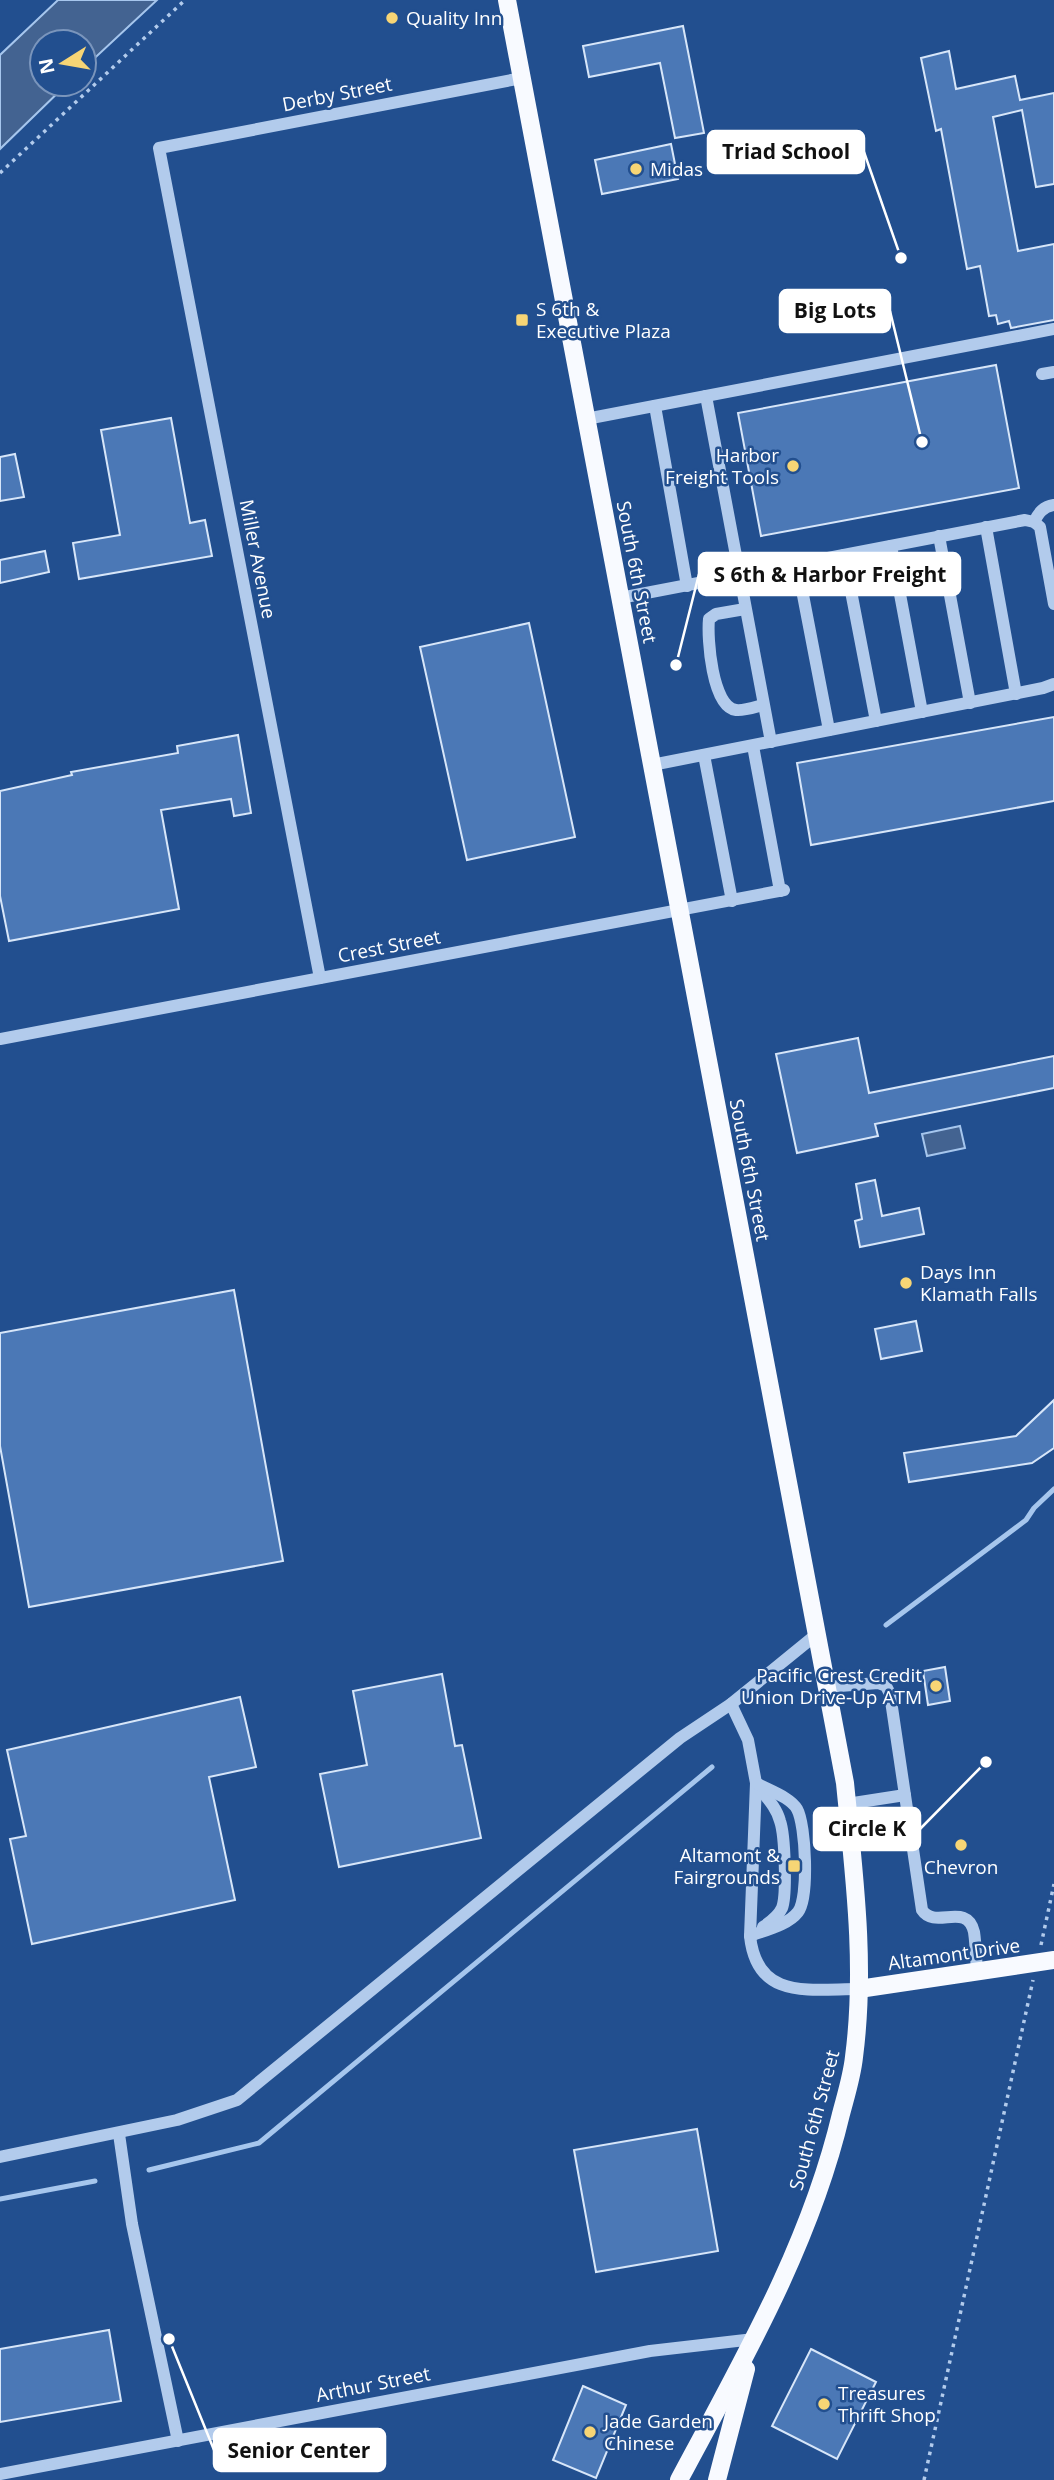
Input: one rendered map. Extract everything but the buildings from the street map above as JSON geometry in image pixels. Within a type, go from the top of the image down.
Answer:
[{"type":"main road","name":"South 6th Street","points":[[507,0],[827,1687],[847,1804],[858,1916],[859,1989],[854,2059],[836,2136],[806,2228],[754,2339],[680,2480]]},
{"type":"main road","name":"Altamont Drive","points":[[859,1989],[1045,1962]]},
{"type":"main road","name":"South 6th Street","points":[[717,2480],[754,2339]]},
{"type":"street","name":"Derby Street","points":[[159,148],[522,78]]},
{"type":"street","name":"Miller Avenue","points":[[159,148],[320,978]]},
{"type":"street","points":[[586,419],[1054,329]]},
{"type":"street","points":[[706,396],[771,742]]},
{"type":"street","points":[[655,406],[687,586]]},
{"type":"street","points":[[1034,522],[1045,507],[1054,505]]},
{"type":"street","points":[[621,598],[1025,520],[1040,527],[1054,604]]},
{"type":"street","points":[[986,527],[1016,694]]},
{"type":"street","points":[[939,536],[970,703]]},
{"type":"street","points":[[891,546],[922,712]]},
{"type":"street","points":[[844,555],[876,721]]},
{"type":"street","points":[[797,564],[829,730]]},
{"type":"street","points":[[745,609],[716,614],[709,619],[708,634],[718,695],[724,704],[735,710],[763,705]]},
{"type":"street","points":[[652,765],[1016,694],[1054,684]]},
{"type":"street","name":"Crest Street","points":[[0,1039],[782,891],[753,746]]},
{"type":"street","points":[[704,755],[732,901]]},
{"type":"street","points":[[0,2157],[119,2134],[177,2120],[237,2100],[680,1738],[731,1704],[817,1634]]},
{"type":"street","points":[[827,1687],[878,1683],[886,1686],[890,1694],[922,1910],[926,1916],[932,1918],[961,1915],[968,1920],[973,1930],[977,1972]]},
{"type":"street","points":[[731,1704],[748,1740],[756,1783],[750,1936],[752,1955],[761,1970],[774,1982],[790,1989],[859,1989]]},
{"type":"street","points":[[750,1936],[792,1920],[801,1909],[804,1895],[803,1837],[798,1811],[792,1803],[756,1783]]},
{"type":"street","points":[[750,1936],[774,1919],[782,1908],[784,1895],[780,1821],[774,1807],[756,1783]]},
{"type":"street","points":[[847,1804],[905,1795]]},
{"type":"street","points":[[119,2134],[132,2224],[178,2441]]},
{"type":"street","name":"Arthur Street","points":[[0,2474],[650,2351],[754,2339]]},
{"type":"path","points":[[0,173],[185,0]]},
{"type":"path","points":[[923,2480],[1045,1962],[1054,1884]]},
{"type":"water","points":[[58,0],[157,0],[98,55],[98,28],[28,28]]},
{"type":"water","points":[[28,28],[28,98],[53,98],[0,149],[0,55]]},
{"type":"water","points":[[960,1126],[965,1148],[927,1156],[922,1134]]},
{"type":"waterway","points":[[886,1625],[1026,1520],[1034,1508],[1054,1489]]},
{"type":"waterway","points":[[149,2170],[259,2143],[712,1767]]},
{"type":"waterway","points":[[0,2199],[95,2181]]},
{"type":"place","name":"Quality Inn","points":[[392,18]]},
{"type":"place","name":"Midas","points":[[636,169]]},
{"type":"place","name":"Triad School","points":[[901,258]]},
{"type":"place","name":"S 6th & Executive Plaza","points":[[522,320]]},
{"type":"place","name":"Big Lots","points":[[922,442]]},
{"type":"place","name":"Harbor Freight Tools","points":[[793,466]]},
{"type":"place","name":"S 6th & Harbor Freight","points":[[676,665]]},
{"type":"place","name":"Days Inn Klamath Falls","points":[[906,1283]]},
{"type":"place","name":"Pacific Crest Credit Union Drive-Up ATM","points":[[936,1686]]},
{"type":"place","name":"Circle K","points":[[986,1762]]},
{"type":"place","name":"Chevron","points":[[961,1845]]},
{"type":"place","name":"Altamont & Fairgrounds","points":[[794,1866]]},
{"type":"place","name":"Senior Center","points":[[169,2339]]},
{"type":"place","name":"Treasures Thrift Shop","points":[[824,2404]]},
{"type":"place","name":"Jade Garden Chinese","points":[[590,2432]]}]
